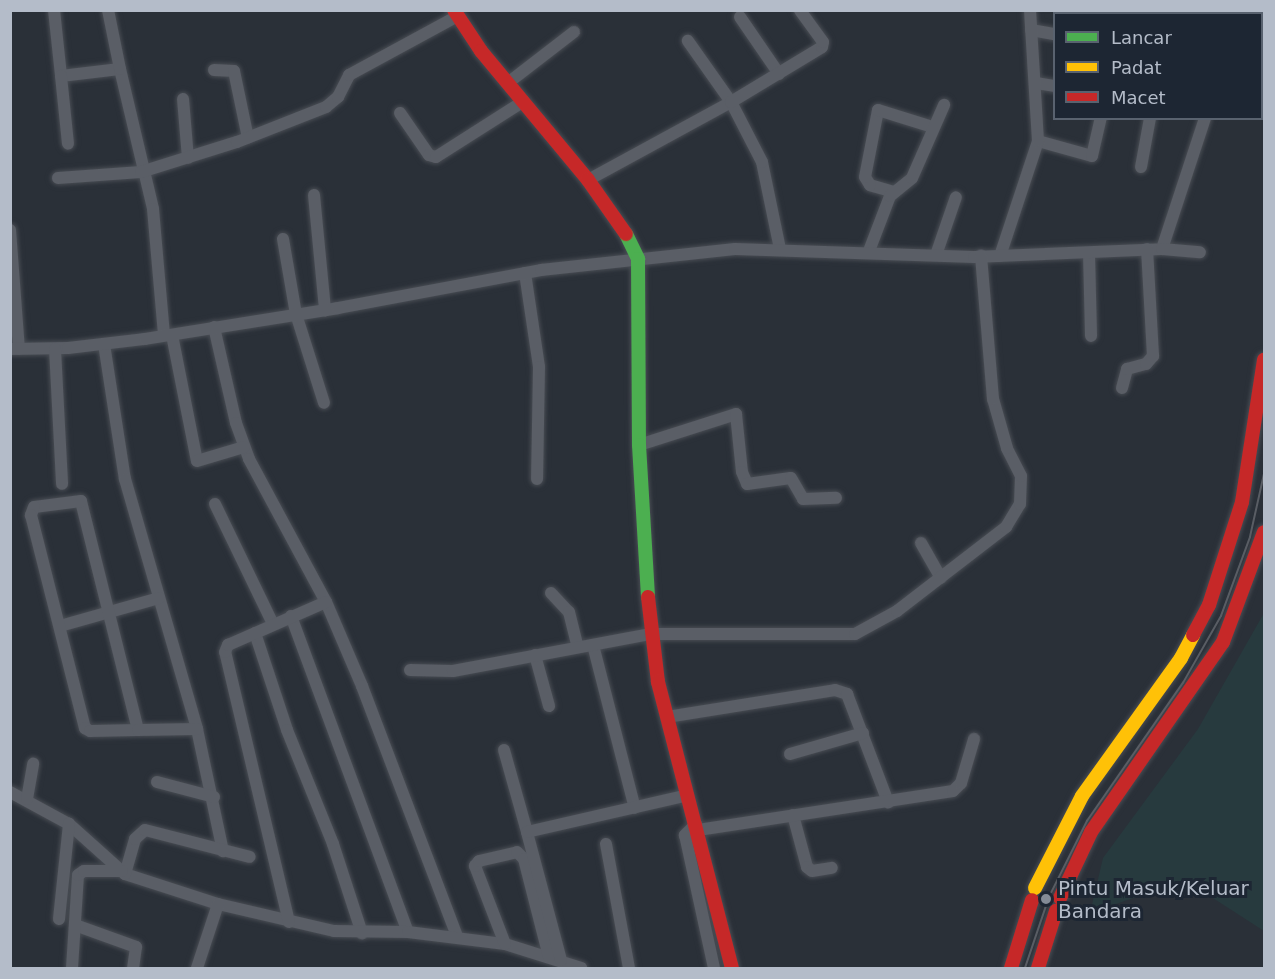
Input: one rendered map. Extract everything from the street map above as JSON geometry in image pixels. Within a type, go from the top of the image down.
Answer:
[{"type":"main road","points":[[455,14],[630,235],[638,259],[639,446],[650,634],[667,717],[732,969]]},
{"type":"main road","points":[[1011,969],[1034,894],[1086,788],[1180,658],[1209,605],[1236,529],[1244,493],[1264,360]]},
{"type":"main road","points":[[1038,969],[1058,904],[1091,832],[1223,642],[1241,601],[1264,532]]},
{"type":"street","points":[[54,10],[68,144]]},
{"type":"street","points":[[108,10],[141,172],[153,209],[168,335],[197,461],[244,447]]},
{"type":"street","points":[[588,180],[731,102],[823,46],[801,10]]},
{"type":"street","points":[[1000,256],[1038,141],[1030,10]]},
{"type":"street","points":[[58,178],[141,172],[248,138],[326,107],[338,97],[348,75],[455,14]]},
{"type":"street","points":[[740,17],[779,74]]},
{"type":"street","points":[[1031,30],[1053,34]]},
{"type":"street","points":[[509,82],[574,32]]},
{"type":"street","points":[[688,41],[731,102],[762,162],[780,249]]},
{"type":"street","points":[[61,76],[120,69]]},
{"type":"street","points":[[214,69],[234,71],[248,138]]},
{"type":"street","points":[[1036,83],[1053,86]]},
{"type":"street","points":[[183,99],[189,158]]},
{"type":"street","points":[[399,113],[429,155],[436,157],[524,100]]},
{"type":"street","points":[[868,251],[894,192],[912,178],[944,105]]},
{"type":"street","points":[[894,192],[870,185],[865,177],[878,110],[933,127]]},
{"type":"street","points":[[1038,141],[1092,156],[1101,120]]},
{"type":"street","points":[[1141,167],[1150,120]]},
{"type":"street","points":[[1162,249],[1204,120]]},
{"type":"street","points":[[314,195],[325,310]]},
{"type":"street","points":[[936,255],[956,197]]},
{"type":"street","points":[[10,230],[15,349],[55,349],[104,344],[325,310],[525,273],[735,249],[981,256],[1089,254],[1147,249],[1200,252]]},
{"type":"street","points":[[283,238],[296,314],[324,403]]},
{"type":"street","points":[[1122,388],[1126,369],[1146,364],[1152,356],[1147,249]]},
{"type":"street","points":[[1089,254],[1090,336]]},
{"type":"street","points":[[410,670],[453,671],[650,634],[855,634],[876,626],[1006,527],[1022,497],[1021,476],[1007,448],[993,399],[981,256]]},
{"type":"street","points":[[525,273],[539,367],[537,479]]},
{"type":"street","points":[[214,327],[244,447],[326,602],[362,686],[457,936]]},
{"type":"street","points":[[104,344],[124,479],[197,729],[223,851]]},
{"type":"street","points":[[55,349],[62,484]]},
{"type":"street","points":[[639,446],[736,414],[743,478],[747,484],[792,478],[803,499],[836,498]]},
{"type":"street","points":[[138,730],[81,501],[34,507],[31,515],[85,728],[90,731],[197,729]]},
{"type":"street","points":[[215,504],[273,624]]},
{"type":"street","points":[[921,543],[941,578]]},
{"type":"street","points":[[551,593],[569,612],[579,647]]},
{"type":"street","points":[[60,626],[159,598]]},
{"type":"street","points":[[289,922],[225,658],[228,645],[326,602]]},
{"type":"street","points":[[291,616],[408,932]]},
{"type":"street","points":[[255,633],[287,730],[333,844],[363,933]]},
{"type":"street","points":[[593,645],[635,808]]},
{"type":"street","points":[[535,655],[549,706]]},
{"type":"street","points":[[667,717],[835,690],[850,698],[888,802]]},
{"type":"street","points":[[790,754],[863,733]]},
{"type":"street","points":[[714,969],[685,835],[697,827],[888,802],[956,789],[974,739]]},
{"type":"street","points":[[504,750],[527,832],[555,958]]},
{"type":"street","points":[[27,799],[33,765]]},
{"type":"street","points":[[158,782],[213,797]]},
{"type":"street","points":[[10,792],[27,799],[69,824],[124,872]]},
{"type":"street","points":[[527,832],[688,795]]},
{"type":"street","points":[[793,815],[807,867],[812,871],[832,868]]},
{"type":"street","points":[[59,920],[69,824]]},
{"type":"street","points":[[124,872],[135,839],[145,830],[250,857]]},
{"type":"street","points":[[606,844],[629,969]]},
{"type":"street","points":[[505,944],[475,866],[479,861],[517,852],[524,859],[555,958]]},
{"type":"street","points":[[72,969],[76,879],[80,873],[124,872],[218,904],[289,922],[363,933],[408,932],[457,936],[505,944],[555,958],[581,969]]},
{"type":"street","points":[[197,969],[218,904]]},
{"type":"street","points":[[75,925],[137,948],[134,969]]},
{"type":"green space","points":[[1264,613],[1264,931],[1185,880],[1090,913],[1103,858],[1198,729]]},
{"type":"tram line","points":[[1025,968],[1049,897],[1087,821],[1183,683],[1221,616],[1250,537],[1264,474]]},
{"type":"traffic: fast","points":[[626,234],[638,259],[639,445],[648,597]]},
{"type":"traffic: slow","points":[[1035,888],[1082,796],[1181,658],[1193,635]]},
{"type":"traffic: jam","points":[[454,10],[481,51],[588,180],[626,234]]},
{"type":"traffic: jam","points":[[1193,635],[1209,605],[1242,502],[1264,360]]},
{"type":"traffic: jam","points":[[1060,898],[1091,832],[1223,642],[1264,532]]},
{"type":"traffic: jam","points":[[648,597],[658,682],[732,968]]},
{"type":"traffic: jam","points":[[1011,968],[1032,900]]},
{"type":"traffic: jam","points":[[1038,968],[1056,911]]},
{"type":"place","name":"Pintu Masuk/Keluar Bandara","points":[[1046,899]]}]
